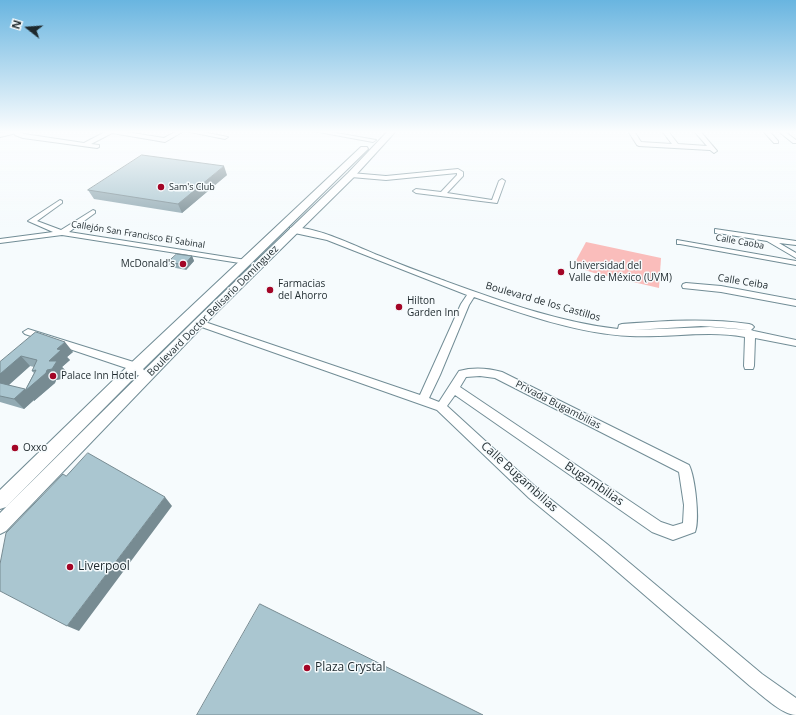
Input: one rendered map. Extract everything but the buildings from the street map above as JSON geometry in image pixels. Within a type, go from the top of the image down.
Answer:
[{"type":"main road","name":"Boulevard Doctor Belisario Domínguez","points":[[0,501],[136,366],[348,164]]},
{"type":"main road","name":"Boulevard Doctor Belisario Domínguez","points":[[0,525],[199,323],[361,164]]},
{"type":"street","points":[[351,175],[386,178],[458,171],[461,173],[460,176],[442,195]]},
{"type":"street","points":[[416,191],[495,202],[502,181]]},
{"type":"street","points":[[60,202],[32,221],[62,233],[93,212]]},
{"type":"street","name":"Boulevard de los Castillos","points":[[298,226],[474,293],[553,318],[602,330],[630,333],[710,330],[769,334],[796,338]]},
{"type":"street","points":[[718,231],[796,243]]},
{"type":"street","name":"Callejón San Francisco El Sabinal","points":[[1,241],[62,233],[246,262]]},
{"type":"street","points":[[766,238],[796,256]]},
{"type":"street","name":"Calle Caoba","points":[[680,242],[796,262]]},
{"type":"street","name":"Boulevard de los Castillos","points":[[422,272],[566,317],[622,327],[701,322],[728,323],[796,343]]},
{"type":"street","name":"Calle Ceiba","points":[[686,286],[721,289],[796,303]]},
{"type":"street","points":[[423,399],[436,375],[465,304],[474,293]]},
{"type":"street","name":"Calle Bugambilias","points":[[199,323],[441,406],[534,494],[602,549],[756,680],[796,708]]},
{"type":"street","points":[[28,332],[136,366],[144,378]]},
{"type":"street","points":[[749,366],[750,333]]},
{"type":"street","name":"Privada Bugambilias","points":[[441,406],[463,374],[476,371],[498,375],[685,469]]},
{"type":"street","name":"Bugambilias","points":[[454,389],[657,527],[673,533],[690,526],[690,505],[685,469]]},
{"type":"shaded area","points":[[586,242],[661,258],[659,288],[594,273],[573,266]]},
{"type":"place","name":"Sam's Club","points":[[161,187]]},
{"type":"place","name":"McDonald's","points":[[183,264]]},
{"type":"place","name":"Universidad del Valle de México (UVM)","points":[[561,272]]},
{"type":"place","name":"Farmacias del Ahorro","points":[[270,290]]},
{"type":"place","name":"Hilton Garden Inn","points":[[399,307]]},
{"type":"place","name":"Palace Inn Hotel","points":[[53,376]]},
{"type":"place","name":"Oxxo","points":[[15,448]]},
{"type":"place","name":"Liverpool","points":[[70,567]]},
{"type":"place","name":"Plaza Crystal","points":[[307,668]]}]
